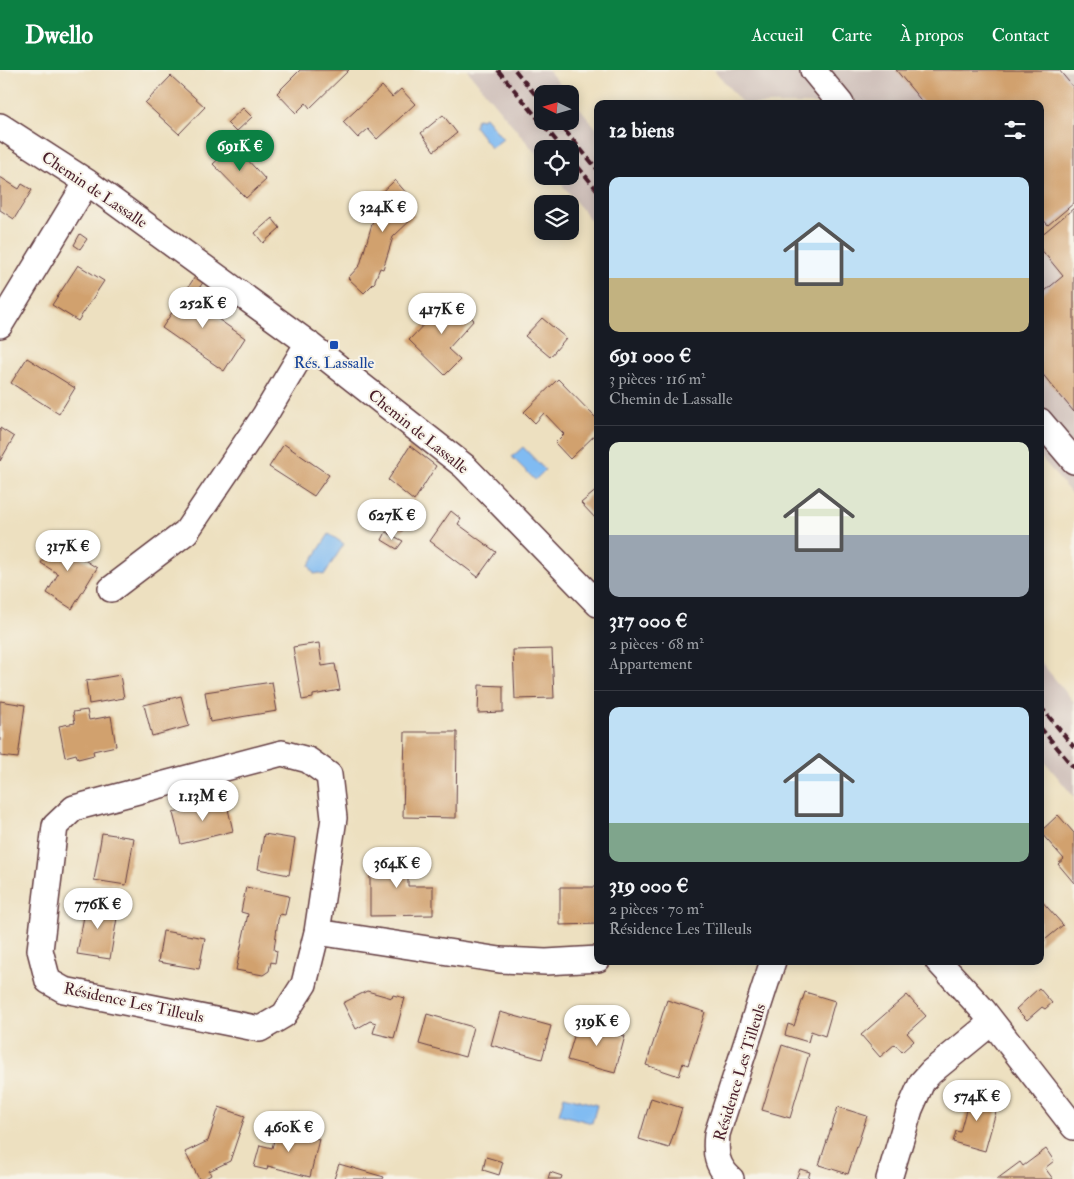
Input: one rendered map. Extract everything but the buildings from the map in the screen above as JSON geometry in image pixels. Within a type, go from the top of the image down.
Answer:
[{"type":"street","points":[[813,70],[838,100]]},
{"type":"street","name":"Chemin de Lassalle","points":[[0,126],[88,182],[308,343],[464,466],[594,600]]},
{"type":"street","points":[[0,325],[88,182]]},
{"type":"street","points":[[111,588],[186,532],[264,415],[308,343]]},
{"type":"street","points":[[1044,426],[1074,460]]},
{"type":"street","name":"Résidence Les Tilleuls","points":[[282,753],[308,760],[329,775],[334,818],[317,932],[304,984],[284,1015],[260,1029],[64,990],[48,981],[40,950],[55,826],[74,808],[282,753]]},
{"type":"street","points":[[317,932],[500,960],[546,962],[594,959]]},
{"type":"street","name":"Résidence Les Tilleuls","points":[[731,1179],[718,1165],[715,1152],[717,1134],[772,965]]},
{"type":"street","points":[[942,965],[983,1010],[1074,1127]]},
{"type":"street","points":[[889,1179],[910,1108],[922,1082],[931,1072],[992,1022]]},
{"type":"shaded area","points":[[467,70],[548,70],[560,85],[534,85],[534,130],[579,130],[579,107],[594,125],[594,224],[579,206],[579,195],[570,195],[562,185],[579,185],[579,140],[534,140],[534,151]]},
{"type":"shaded area","points":[[714,70],[1074,70],[1074,497],[1044,461],[1044,100],[740,100]]},
{"type":"shaded area","points":[[1044,666],[1074,702],[1074,797],[1044,761]]},
{"type":"water","points":[[485,117],[503,139],[491,148],[474,126],[477,118],[482,119]]},
{"type":"water","points":[[523,447],[545,470],[535,480],[512,457]]},
{"type":"water","points":[[329,534],[344,544],[324,575],[320,573],[314,574],[309,565]]},
{"type":"water","points":[[564,1096],[597,1105],[592,1123],[559,1114]]},
{"type":"railway","points":[[498,70],[556,140]]},
{"type":"railway","points":[[515,70],[534,93]]},
{"type":"railway","points":[[565,130],[594,165]]},
{"type":"railway","points":[[579,168],[594,186]]},
{"type":"railway","points":[[1044,711],[1074,747]]},
{"type":"railway","points":[[1044,732],[1074,768]]},
{"type":"place","name":"Rés. Lassalle","points":[[334,345]]}]
